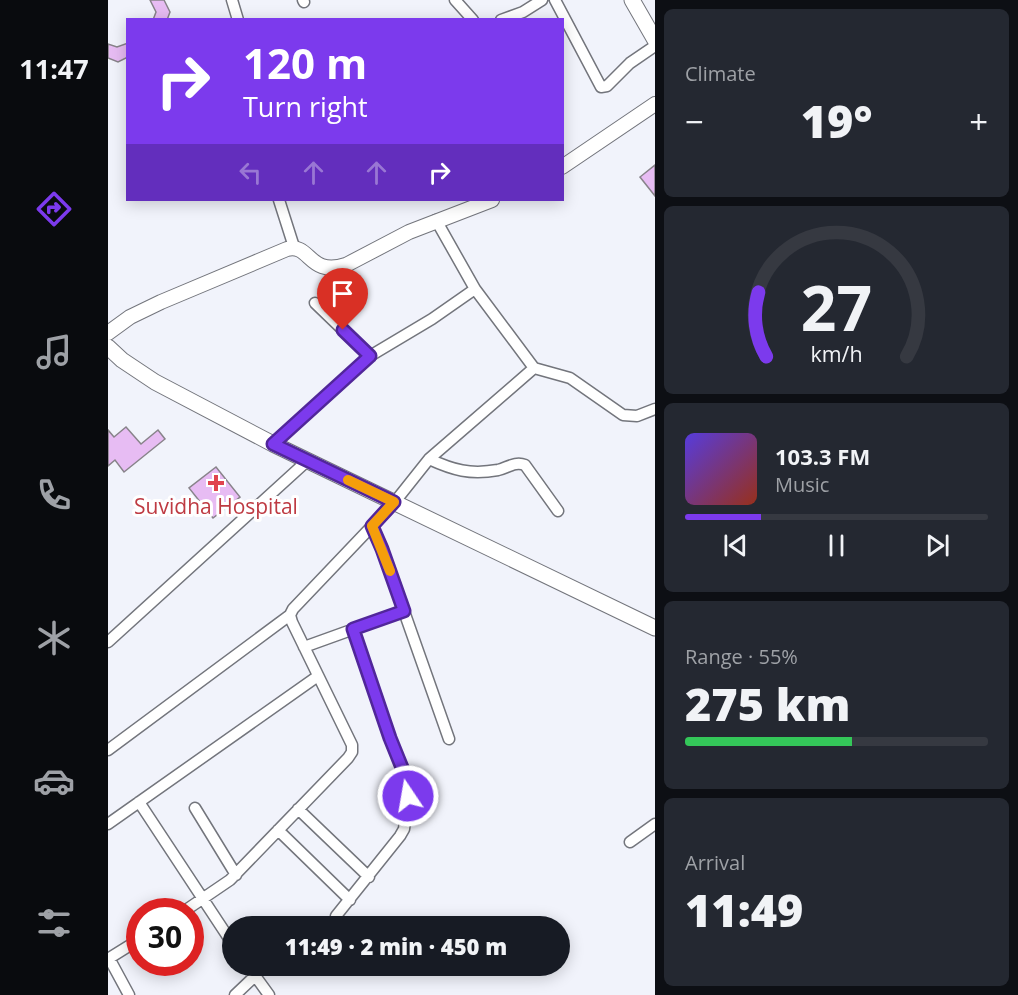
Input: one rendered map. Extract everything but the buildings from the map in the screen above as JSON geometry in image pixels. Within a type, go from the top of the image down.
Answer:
[{"type":"main road","points":[[632,0],[655,40]]},
{"type":"main road","points":[[564,166],[655,104]]},
{"type":"main road","points":[[108,333],[130,317],[161,302],[294,247],[301,250],[319,266],[335,268],[346,265],[461,206],[487,201]]},
{"type":"main road","points":[[108,347],[122,360],[155,382],[273,444],[655,628]]},
{"type":"street","points":[[232,0],[237,18]]},
{"type":"street","points":[[455,0],[471,18]]},
{"type":"street","points":[[506,18],[523,12],[542,0]]},
{"type":"street","points":[[555,0],[601,87],[607,86],[630,63],[655,46]]},
{"type":"street","points":[[279,201],[294,247]]},
{"type":"street","points":[[436,220],[475,289],[534,368],[570,378],[623,415],[638,416],[655,409]]},
{"type":"street","points":[[273,444],[370,356],[432,319],[475,289]]},
{"type":"street","points":[[315,303],[370,356]]},
{"type":"street","points":[[108,750],[290,615],[292,609],[394,502],[429,459],[534,368]]},
{"type":"street","points":[[429,459],[452,470],[470,472],[498,470],[520,463],[525,465],[558,511]]},
{"type":"street","points":[[108,642],[307,460]]},
{"type":"street","points":[[372,526],[449,739]]},
{"type":"street","points":[[304,647],[404,611]]},
{"type":"street","points":[[204,899],[236,875],[352,752],[352,745],[290,615]]},
{"type":"street","points":[[336,916],[369,877],[404,829],[409,788],[353,629]]},
{"type":"street","points":[[108,824],[318,676]]},
{"type":"street","points":[[139,802],[202,898]]},
{"type":"street","points":[[195,808],[236,875]]},
{"type":"street","points":[[298,809],[369,877]]},
{"type":"street","points":[[630,842],[655,824]]},
{"type":"street","points":[[278,830],[350,900]]},
{"type":"street","points":[[204,901],[222,928]]},
{"type":"street","points":[[126,948],[108,959],[129,995]]},
{"type":"street","points":[[235,995],[255,976],[269,995]]},
{"type":"slow traffic","points":[[348,480],[394,502],[372,526],[390,571]]},
{"type":"place","name":"Suvidha Hospital","points":[[216,483]]},
{"type":"route","points":[[343,330],[370,356],[273,444],[394,502],[372,526],[404,611],[353,629],[390,738],[407,780],[408,796]]}]
